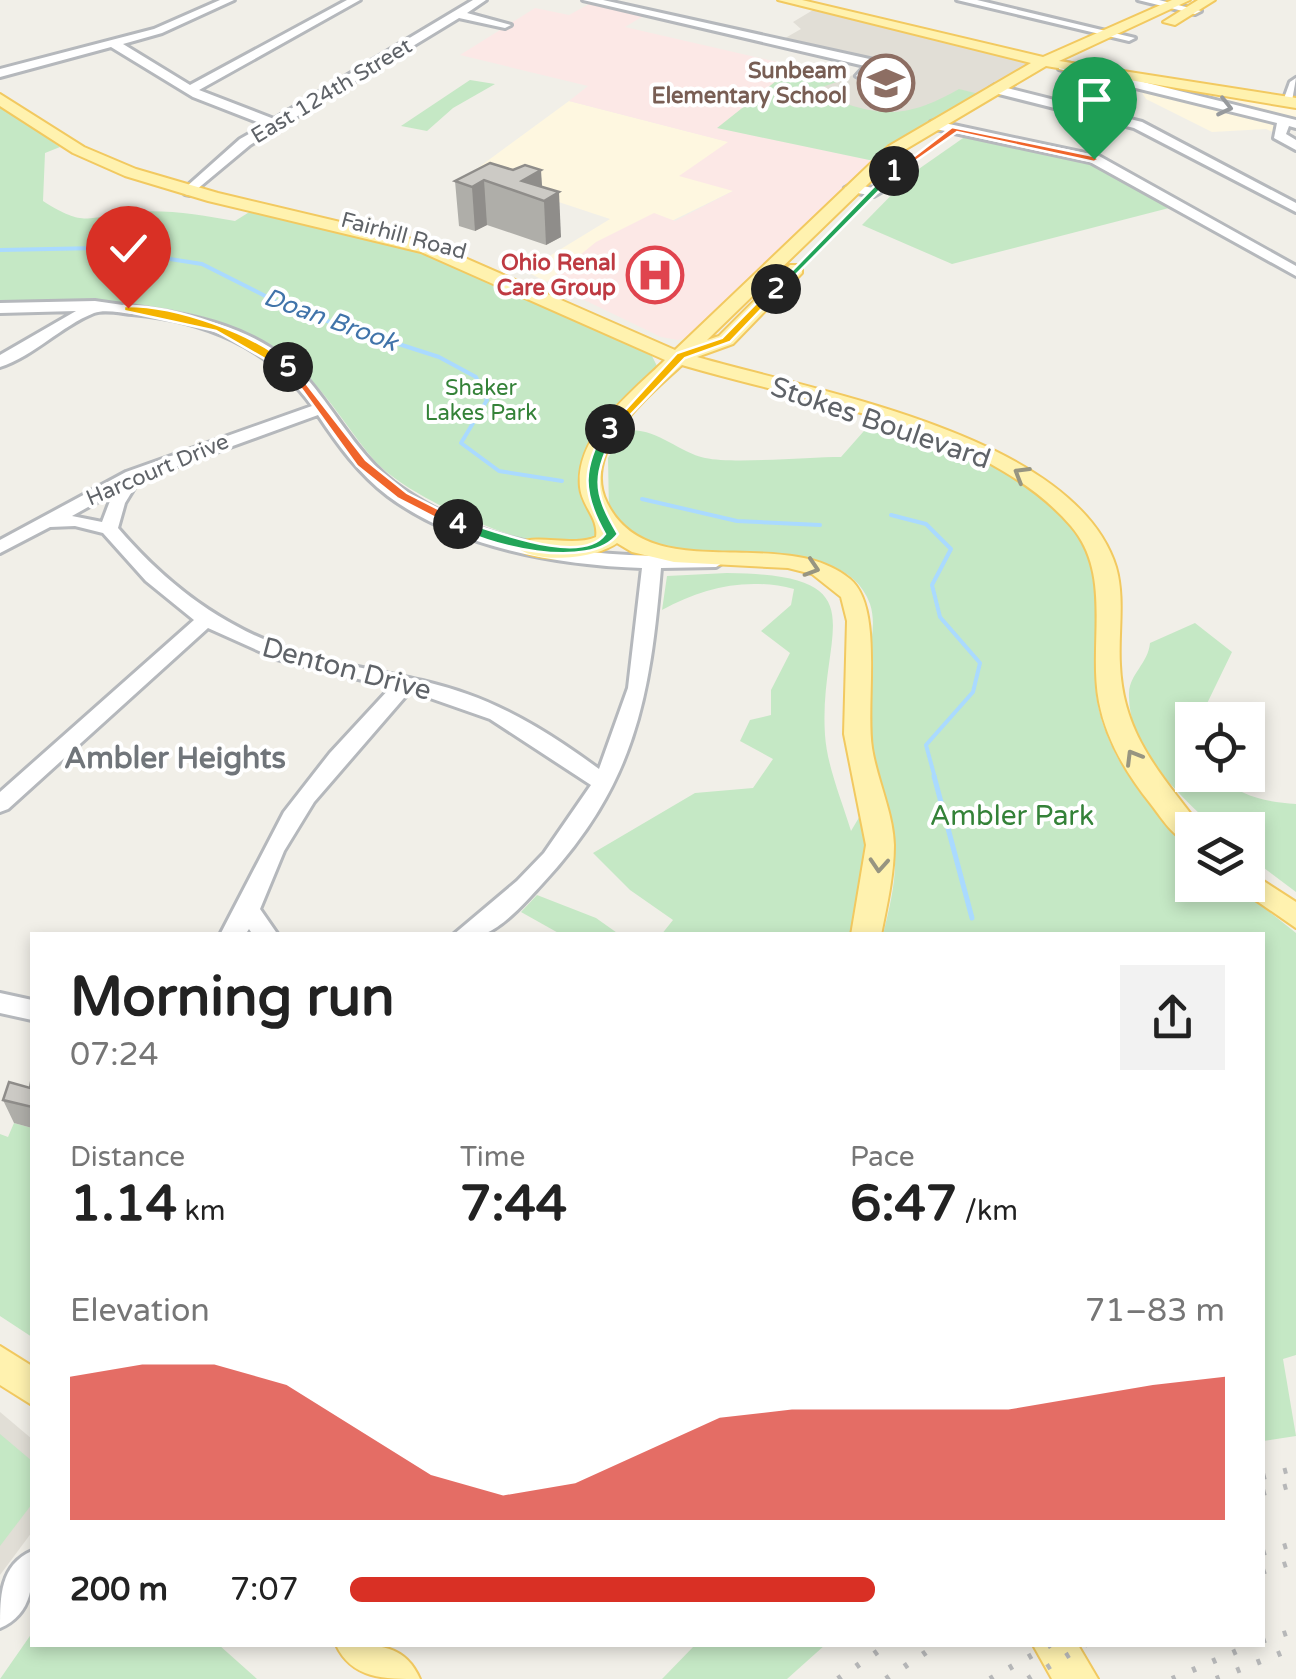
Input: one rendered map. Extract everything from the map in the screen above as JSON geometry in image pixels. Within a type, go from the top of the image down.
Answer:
[{"type":"main road","points":[[784,0],[1063,66],[1291,102]]},
{"type":"main road","points":[[681,355],[709,349],[726,340],[904,163],[1063,66],[1195,11],[1208,0]]},
{"type":"main road","points":[[526,546],[590,550],[608,541],[609,527],[592,495],[592,465],[614,422],[895,150],[1044,62],[1178,3]]},
{"type":"main road","name":"Fairhill Road","points":[[0,86],[118,163]]},
{"type":"main road","name":"Fairhill Road","points":[[0,99],[68,144],[118,163],[194,188],[401,236],[501,272],[681,355]]},
{"type":"main road","points":[[726,340],[722,356],[762,382]]},
{"type":"main road","name":"Stokes Boulevard","points":[[681,355],[974,450],[1038,484],[1070,513],[1100,552],[1112,591],[1108,670],[1119,730],[1135,762],[1175,813]]},
{"type":"main road","points":[[648,386],[691,370],[762,382]]},
{"type":"main road","points":[[609,527],[646,548],[716,561],[762,558],[818,569],[836,577],[858,606],[858,728],[880,839],[879,874],[867,932]]},
{"type":"main road","points":[[1265,894],[1296,917]]},
{"type":"main road","points":[[0,1364],[30,1386]]},
{"type":"main road","points":[[359,1647],[399,1679]]},
{"type":"main road","points":[[1055,1647],[1077,1679]]},
{"type":"street","points":[[0,72],[180,23],[229,0]]},
{"type":"street","points":[[190,90],[355,0]]},
{"type":"street","name":"East 124th Street","points":[[194,188],[229,153],[481,0]]},
{"type":"street","points":[[588,0],[627,4],[874,64]]},
{"type":"street","points":[[962,0],[1130,38]]},
{"type":"street","points":[[1142,0],[1178,3],[1195,11]]},
{"type":"street","points":[[458,14],[505,25]]},
{"type":"street","points":[[113,42],[190,90],[274,124]]},
{"type":"street","points":[[1063,66],[1290,123]]},
{"type":"street","points":[[1291,102],[1296,82]]},
{"type":"street","points":[[995,90],[1138,124],[1296,208]]},
{"type":"street","points":[[1290,123],[1278,135],[1296,146]]},
{"type":"street","points":[[935,124],[1094,159],[1296,272]]},
{"type":"street","points":[[852,188],[874,192]]},
{"type":"street","points":[[759,278],[781,284]]},
{"type":"street","points":[[0,308],[95,306],[169,315],[233,334],[288,368],[361,463],[402,496],[460,525],[571,558],[652,566],[716,561]]},
{"type":"street","points":[[0,362],[95,306]]},
{"type":"street","name":"Harcourt Drive","points":[[0,547],[132,476],[322,408]]},
{"type":"street","points":[[38,524],[75,521],[109,529],[116,503],[132,476]]},
{"type":"street","name":"Denton Drive","points":[[109,529],[164,591],[205,620],[268,649],[405,684],[503,717],[548,742],[603,784]]},
{"type":"street","points":[[469,932],[504,906],[548,863],[580,825],[603,784],[638,690],[652,566]]},
{"type":"street","points":[[0,804],[205,620]]},
{"type":"street","points":[[234,932],[250,912],[278,840],[315,784],[405,684]]},
{"type":"street","points":[[250,912],[264,932]]},
{"type":"street","points":[[0,1003],[30,1010]]},
{"type":"street","points":[[0,1610],[30,1570]]},
{"type":"shaded area","points":[[591,3],[645,15],[625,27],[795,66],[718,128],[874,161],[689,337],[661,337],[547,282],[596,242],[654,213],[675,221],[733,191],[679,176],[728,142],[569,101],[588,86],[460,55],[535,8],[569,15]]},
{"type":"shaded area","name":"Sunbeam Elementary School","points":[[813,10],[1029,63],[909,136],[717,128],[795,66],[848,78],[870,63],[780,41],[801,29],[793,22]]},
{"type":"shaded area","points":[[1131,76],[1296,103],[1296,124],[1284,121],[1279,135],[1266,129],[1212,132],[1146,99]]},
{"type":"shaded area","points":[[569,101],[729,142],[735,190],[547,282],[525,271],[610,219],[471,173]]},
{"type":"shaded area","points":[[0,1412],[30,1437],[30,1535],[0,1575]]},
{"type":"green space","points":[[795,66],[848,78],[808,92],[869,110],[918,108],[959,89],[979,94],[874,161],[717,128]]},
{"type":"green space","points":[[470,80],[495,84],[453,108],[427,131],[401,126]]},
{"type":"green space","name":"Shaker Lakes Park","points":[[0,105],[60,147],[45,153],[43,201],[69,215],[87,218],[158,211],[235,221],[251,211],[406,246],[502,282],[652,356],[657,366],[605,425],[584,464],[582,486],[588,510],[603,539],[573,546],[527,539],[468,518],[412,490],[374,460],[299,367],[267,343],[237,328],[205,317],[137,305],[0,303]]},
{"type":"green space","points":[[966,136],[1088,162],[1169,208],[952,264],[862,225],[913,173]]},
{"type":"green space","name":"Ambler Park","points":[[871,423],[1001,470],[1057,510],[1078,536],[1096,581],[1095,674],[1103,724],[1140,793],[1175,832],[1175,902],[1257,902],[1296,933],[1296,1355],[1283,1359],[1296,1436],[1265,1441],[1265,932],[884,932],[895,857],[867,706],[872,613],[857,583],[838,569],[814,560],[670,548],[642,537],[609,512],[608,458],[624,431],[646,432],[705,458],[841,457]]},
{"type":"green space","points":[[667,576],[776,576],[808,584],[825,597],[832,615],[825,698],[826,747],[851,831],[870,799],[866,932],[663,932],[673,920],[630,890],[593,853],[695,793],[753,788],[773,759],[740,741],[750,720],[771,715],[771,690],[790,653],[761,631],[791,605],[794,589],[759,584],[726,586],[693,595],[662,610]]},
{"type":"green space","points":[[1195,623],[1232,652],[1208,702],[1175,702],[1175,789],[1147,752],[1131,713],[1132,680],[1150,643]]},
{"type":"green space","points":[[1178,792],[1243,792],[1273,802],[1296,804],[1296,892],[1265,869],[1265,812],[1198,812]]},
{"type":"green space","points":[[537,895],[596,918],[616,932],[557,932],[521,912]]},
{"type":"green space","points":[[14,1123],[30,1127],[30,1336],[0,1316],[0,1134],[8,1137]]},
{"type":"green space","points":[[0,1434],[30,1459],[30,1507],[0,1546]]},
{"type":"green space","points":[[30,1636],[30,1647],[221,1647],[257,1679],[0,1679]]},
{"type":"green space","points":[[693,1647],[823,1647],[787,1679],[662,1679]]},
{"type":"building","points":[[490,163],[513,170],[525,165],[541,170],[522,181],[559,192],[544,201],[484,180],[472,187],[455,181]]},
{"type":"building","points":[[9,1082],[30,1088],[30,1107],[3,1100]]},
{"type":"waterway","name":"Doan Brook","points":[[0,250],[99,248],[202,264],[293,310],[439,357],[476,377],[487,400],[461,443],[499,471],[562,481]]},
{"type":"waterway","points":[[642,499],[737,521],[820,525]]},
{"type":"waterway","name":"Doan Brook","points":[[891,515],[926,524],[951,549],[932,585],[940,617],[980,663],[973,692],[926,745],[935,778]]},
{"type":"waterway","name":"Doan Brook","points":[[934,776],[972,918]]},
{"type":"railway","points":[[1265,1476],[1296,1468]]},
{"type":"railway","points":[[1265,1492],[1296,1484]]},
{"type":"railway","points":[[1265,1552],[1296,1543]]},
{"type":"railway","points":[[1265,1571],[1296,1561]]},
{"type":"railway","points":[[1265,1640],[1296,1630]]},
{"type":"railway","points":[[838,1679],[884,1647]]},
{"type":"railway","points":[[886,1679],[934,1647]]},
{"type":"railway","points":[[990,1679],[1046,1647]]},
{"type":"railway","points":[[1028,1679],[1082,1647]]},
{"type":"railway","points":[[1172,1679],[1246,1647]]},
{"type":"railway","points":[[1216,1679],[1296,1647]]},
{"type":"place","name":"Sunbeam Elementary School","points":[[886,83]]},
{"type":"place","name":"Ohio Renal Care Group","points":[[655,275]]},
{"type":"district","name":"Ambler Heights","points":[[175,758]]},
{"type":"route","points":[[128,308],[206,324],[274,356],[298,377],[361,463],[386,485],[420,506],[478,532],[526,546],[582,552],[604,545],[612,534],[597,509],[590,484],[592,465],[614,422],[681,355],[709,349],[726,340],[904,163],[955,129],[1094,159]]}]
